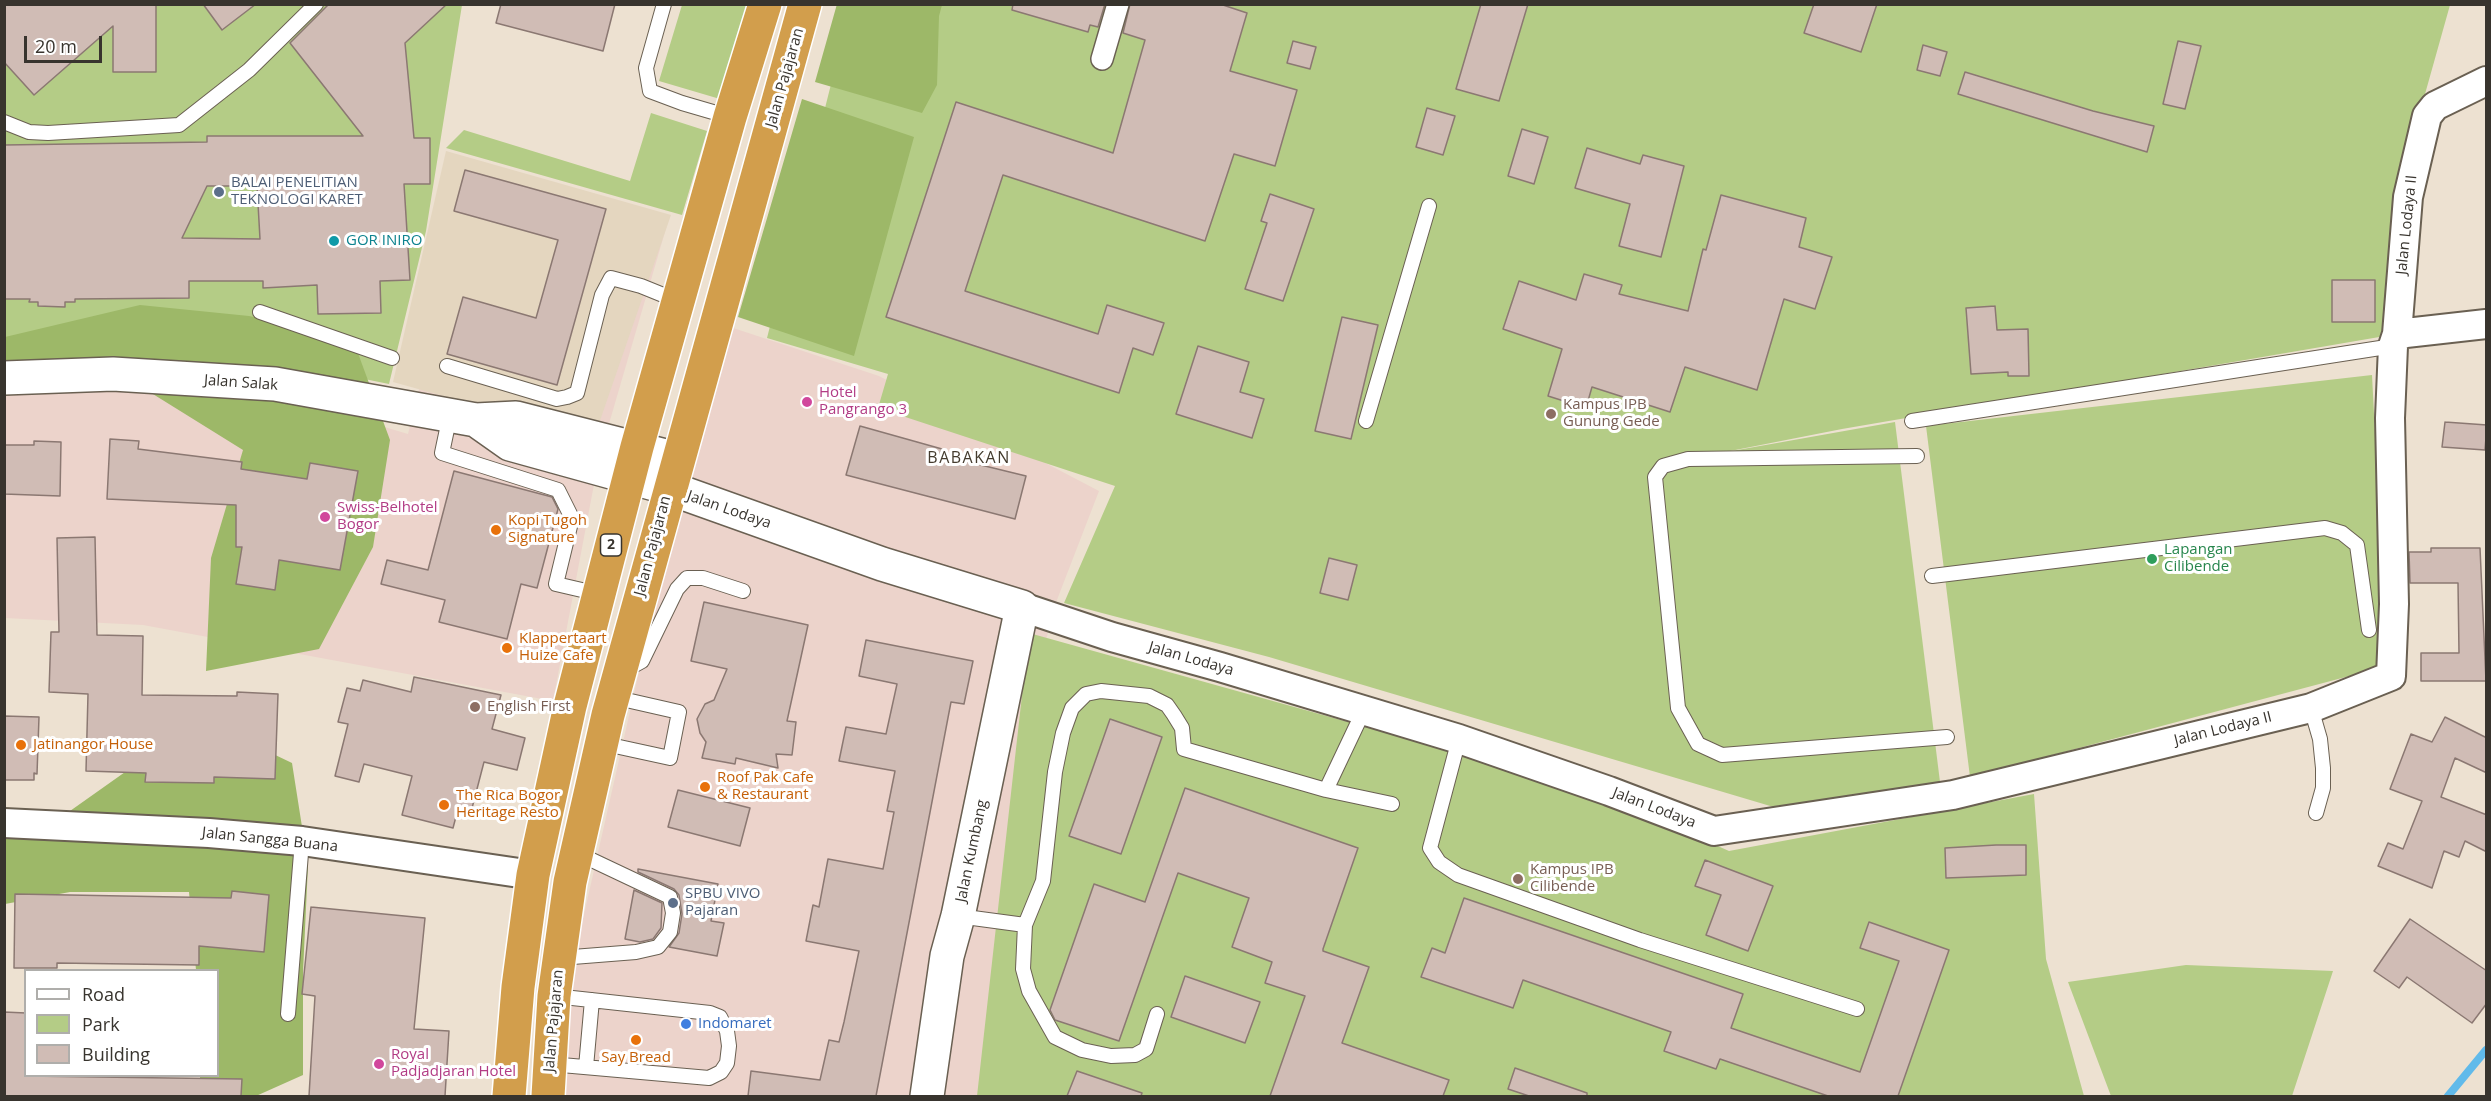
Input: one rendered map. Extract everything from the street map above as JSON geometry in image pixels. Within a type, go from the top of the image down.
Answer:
[{"type":"highway","name":"2","points":[[509,1096],[518,987],[533,875],[570,706],[632,462],[730,117],[765,4]]},
{"type":"highway","name":"Jalan Pajajaran","points":[[548,1096],[554,996],[577,853],[601,743],[673,473],[805,4]]},
{"type":"street","points":[[1102,59],[1118,4]]},
{"type":"street","name":"Jalan Lodaya II","points":[[1714,831],[1953,795],[2311,708],[2391,676],[2394,604],[2390,418],[2408,197],[2427,116],[2435,106],[2487,81]]},
{"type":"street","points":[[2395,340],[2487,324]]},
{"type":"street","name":"Jalan Salak","points":[[4,378],[113,374],[274,384],[463,418],[510,444],[632,462],[673,473]]},
{"type":"street","name":"Jalan Lodaya","points":[[673,473],[882,564],[1112,637],[1220,667],[1459,740],[1609,791],[1714,831]]},
{"type":"street","name":"Jalan Kumbang","points":[[927,1096],[946,956],[958,916],[1022,607]]},
{"type":"street","name":"Jalan Sangga Buana","points":[[4,823],[208,832],[302,841],[533,875]]},
{"type":"lane","points":[[4,122],[29,132],[48,134],[179,125],[249,70],[316,4]]},
{"type":"lane","points":[[664,4],[646,68],[650,91],[682,104],[730,117]]},
{"type":"lane","points":[[1366,421],[1430,206]]},
{"type":"lane","points":[[447,366],[557,399],[567,397],[577,393],[602,295],[611,278],[641,286],[678,301]]},
{"type":"lane","points":[[260,312],[392,358]]},
{"type":"lane","points":[[1912,421],[2395,340]]},
{"type":"lane","points":[[463,418],[442,453],[558,490],[572,518],[556,584],[599,594]]},
{"type":"lane","points":[[1917,456],[1688,459],[1663,466],[1655,477],[1678,708],[1698,744],[1722,755],[1947,737]]},
{"type":"lane","points":[[1932,576],[2325,528],[2342,533],[2357,545],[2369,630]]},
{"type":"lane","points":[[601,743],[670,758],[679,712],[617,682],[630,667],[642,661],[677,589],[687,578],[703,578],[743,591]]},
{"type":"lane","points":[[1157,1014],[1146,1050],[1135,1055],[1111,1056],[1082,1050],[1055,1037],[1029,991],[1023,969],[1026,925],[1043,880],[1055,772],[1063,733],[1072,708],[1086,694],[1101,691],[1149,696],[1167,705],[1174,715],[1182,728],[1184,749],[1326,790],[1392,804]]},
{"type":"lane","points":[[2311,708],[2320,739],[2323,768],[2323,788],[2316,813]]},
{"type":"lane","points":[[1326,790],[1363,712]]},
{"type":"lane","points":[[1459,740],[1430,848],[1439,862],[1458,874],[1640,940],[1857,1009]]},
{"type":"lane","points":[[288,1014],[302,841]]},
{"type":"lane","points":[[560,958],[636,952],[658,947],[670,932],[673,913],[670,897],[577,853]]},
{"type":"lane","points":[[958,916],[1026,925]]},
{"type":"lane","points":[[550,1064],[709,1078],[722,1072],[727,1063],[729,1046],[727,1031],[720,1017],[710,1013],[554,996]]},
{"type":"lane","points":[[586,1067],[592,1000]]},
{"type":"shaded area","points":[[446,151],[671,215],[594,438],[393,382]]},
{"type":"shaded area","points":[[474,168],[667,225],[599,458],[553,701],[143,625],[5,618],[4,381],[210,375],[408,434]]},
{"type":"shaded area","points":[[718,323],[879,376],[1099,491],[1055,605],[1046,640],[986,1096],[557,1096],[575,954]]},
{"type":"green space","points":[[837,4],[942,5],[939,16],[937,85],[922,113],[815,82]]},
{"type":"green space","name":"BALAI PENELITIAN TEKNOLOGI KARET","points":[[5,5],[462,5],[426,231],[389,384],[310,368],[5,357]]},
{"type":"green space","points":[[682,5],[747,5],[720,99],[659,81]]},
{"type":"green space","name":"Kampus IPB Gunung Gede","points":[[851,5],[2450,5],[2402,176],[2391,335],[1842,429],[1715,454],[1895,422],[1940,782],[1777,808],[1269,657],[1064,603],[1115,486],[878,408],[888,374],[767,338]]},
{"type":"green space","points":[[802,99],[914,137],[854,356],[738,317]]},
{"type":"green space","points":[[651,113],[707,131],[682,215],[446,148],[464,130],[630,181]]},
{"type":"green space","points":[[140,305],[249,316],[352,337],[390,440],[373,547],[319,649],[206,671],[211,558],[243,450],[140,386],[5,377],[5,337]]},
{"type":"green space","name":"Lapangan Cilibende","points":[[2372,375],[2387,666],[1970,777],[1926,426]]},
{"type":"green space","name":"Kampus IPB Cilibende","points":[[1029,633],[1506,766],[1668,824],[1729,851],[2034,794],[2046,959],[2084,1096],[977,1096]]},
{"type":"green space","points":[[200,719],[292,763],[308,865],[303,972],[303,1075],[256,1096],[200,1096],[200,1077],[219,1077],[219,969],[196,969],[189,892],[70,892],[5,904],[5,818],[70,811]]},
{"type":"green space","points":[[2186,965],[2333,971],[2292,1096],[2111,1096],[2068,982]]},
{"type":"building","points":[[4,4],[156,4],[156,72],[113,72],[113,26],[34,95],[4,62]]},
{"type":"building","points":[[203,4],[256,4],[222,30]]},
{"type":"building","points":[[329,4],[447,4],[405,43],[414,138],[430,138],[430,184],[404,184],[410,280],[380,281],[381,313],[318,314],[317,285],[263,288],[263,281],[189,281],[189,298],[75,299],[75,302],[65,302],[65,307],[38,306],[38,302],[29,302],[30,299],[4,299],[4,145],[207,142],[207,136],[363,136],[290,43]],"holes":[[[207,186],[257,186],[260,239],[182,238]]]},
{"type":"building","points":[[501,4],[615,4],[603,51],[496,23]]},
{"type":"building","points":[[1013,4],[1105,4],[1098,27],[1090,25],[1088,32],[1012,10]]},
{"type":"building","points":[[1130,4],[1220,4],[1247,13],[1230,71],[1297,90],[1275,166],[1234,154],[1205,241],[1003,175],[965,291],[1098,334],[1107,305],[1164,323],[1153,355],[1133,348],[1119,393],[886,317],[956,102],[1113,153],[1145,40],[1123,33]]},
{"type":"building","points":[[1481,4],[1528,4],[1499,101],[1456,89]]},
{"type":"building","points":[[1814,4],[1877,4],[1861,52],[1804,33]]},
{"type":"building","points":[[1293,41],[1316,47],[1310,69],[1287,63]]},
{"type":"building","points":[[2178,41],[2201,46],[2185,109],[2163,104]]},
{"type":"building","points":[[1923,45],[1947,52],[1940,76],[1917,70]]},
{"type":"building","points":[[1965,72],[2093,111],[2154,126],[2147,152],[1958,94]]},
{"type":"building","points":[[1427,108],[1455,116],[1443,155],[1416,147]]},
{"type":"building","points":[[1522,129],[1548,137],[1534,184],[1508,176]]},
{"type":"building","points":[[1587,148],[1640,164],[1643,155],[1684,166],[1661,257],[1619,246],[1630,204],[1575,188]]},
{"type":"building","points":[[465,170],[606,209],[557,385],[447,354],[463,297],[536,318],[558,240],[454,211]]},
{"type":"building","points":[[1270,194],[1314,209],[1283,301],[1245,289],[1267,223],[1261,221]]},
{"type":"building","points":[[1721,195],[1806,218],[1799,247],[1832,257],[1815,309],[1784,299],[1757,390],[1685,367],[1670,412],[1592,387],[1586,408],[1548,396],[1562,349],[1503,329],[1519,281],[1576,300],[1584,274],[1622,285],[1619,294],[1688,311],[1703,249],[1706,250]]},
{"type":"building","points":[[2332,280],[2375,280],[2375,322],[2332,322]]},
{"type":"building","points":[[1995,306],[1997,330],[2028,329],[2029,376],[2008,376],[2008,372],[1971,374],[1966,308]]},
{"type":"building","points":[[1342,317],[1378,325],[1351,439],[1315,431]]},
{"type":"building","points":[[1198,346],[1249,362],[1240,392],[1264,399],[1252,438],[1176,414]]},
{"type":"building","points":[[2445,422],[2487,425],[2485,450],[2442,447]]},
{"type":"building","points":[[860,426],[942,449],[940,455],[1026,476],[1015,519],[846,475]]},
{"type":"building","points":[[110,439],[139,441],[138,449],[242,462],[241,469],[307,479],[310,463],[358,471],[340,570],[279,560],[275,590],[236,584],[242,547],[236,547],[236,505],[107,499]]},
{"type":"building","points":[[34,441],[61,442],[60,496],[4,494],[4,445],[34,445]]},
{"type":"building","name":"Kopi Tugoh Signature","points":[[454,471],[552,497],[558,509],[537,588],[521,584],[507,639],[439,622],[445,600],[381,584],[387,560],[428,570]]},
{"type":"building","points":[[95,537],[97,635],[143,636],[142,695],[237,696],[237,692],[278,694],[275,779],[214,777],[214,783],[145,782],[146,773],[86,771],[88,694],[49,692],[51,632],[59,632],[57,538]]},
{"type":"building","points":[[2431,548],[2480,548],[2486,681],[2421,681],[2421,653],[2459,653],[2458,583],[2410,583],[2409,552],[2431,552]]},
{"type":"building","points":[[1329,558],[1357,565],[1348,600],[1320,593]]},
{"type":"building","points":[[704,602],[808,625],[787,721],[796,722],[792,755],[776,754],[778,768],[736,758],[735,764],[702,758],[706,742],[700,733],[697,719],[705,704],[714,700],[727,669],[691,661]]},
{"type":"building","points":[[866,640],[973,661],[964,704],[951,702],[876,1096],[748,1096],[751,1071],[820,1080],[829,1040],[839,1042],[859,951],[806,941],[813,905],[819,907],[828,859],[883,869],[894,812],[887,811],[895,771],[839,761],[846,727],[886,734],[897,684],[859,676]]},
{"type":"building","points":[[414,677],[501,695],[492,729],[525,738],[517,770],[484,762],[471,812],[458,809],[453,828],[402,815],[412,776],[364,764],[359,782],[335,776],[348,724],[338,722],[347,688],[360,691],[363,680],[411,692]]},
{"type":"building","name":"Jatinangor House","points":[[4,716],[39,717],[37,774],[34,773],[34,780],[4,780]]},
{"type":"building","points":[[2445,717],[2487,738],[2487,773],[2455,758],[2441,797],[2487,815],[2487,852],[2465,841],[2459,857],[2444,851],[2432,888],[2378,866],[2388,843],[2403,849],[2422,801],[2390,789],[2411,734],[2432,742]]},
{"type":"building","points":[[1110,719],[1162,737],[1121,854],[1069,836]]},
{"type":"building","points":[[1185,788],[1358,848],[1323,949],[1323,951],[1369,967],[1342,1043],[1449,1080],[1443,1096],[1270,1096],[1305,996],[1265,983],[1272,962],[1232,947],[1249,898],[1178,873],[1119,1041],[1055,1020],[1050,1010],[1094,884],[1145,902]]},
{"type":"building","points":[[678,790],[750,808],[740,846],[668,827]]},
{"type":"building","points":[[2026,845],[2026,875],[1946,878],[1945,848]]},
{"type":"building","points":[[1705,860],[1773,886],[1748,951],[1706,935],[1721,895],[1695,886]]},
{"type":"building","points":[[638,869],[718,884],[711,921],[724,923],[717,956],[669,947],[679,933],[682,914],[679,895],[674,889],[638,872]]},
{"type":"building","points":[[634,890],[662,903],[661,928],[653,939],[640,942],[625,939]]},
{"type":"building","points":[[232,891],[269,895],[264,952],[199,946],[199,965],[57,963],[57,968],[14,968],[15,894],[231,898]]},
{"type":"building","points":[[1464,898],[1743,994],[1731,1028],[1860,1072],[1899,961],[1860,948],[1869,922],[1949,950],[1898,1096],[1828,1096],[1720,1059],[1716,1069],[1664,1051],[1671,1032],[1523,980],[1513,1008],[1421,977],[1432,948],[1445,953]]},
{"type":"building","points":[[311,907],[425,918],[414,1029],[449,1031],[445,1096],[309,1096],[315,996],[302,994]]},
{"type":"building","points":[[2410,919],[2487,971],[2487,1003],[2472,1023],[2407,977],[2399,988],[2374,971]]},
{"type":"building","points":[[1185,976],[1260,1002],[1245,1043],[1171,1017]]},
{"type":"building","points":[[4,1012],[24,1013],[24,1077],[242,1079],[241,1096],[4,1096]]},
{"type":"building","points":[[1515,1068],[1587,1093],[1587,1096],[1529,1096],[1508,1089]]},
{"type":"building","points":[[1077,1071],[1142,1093],[1141,1096],[1067,1096]]},
{"type":"waterway","points":[[2448,1096],[2486,1050]]},
{"type":"place","name":"BALAI PENELITIAN TEKNOLOGI KARET","points":[[219,192]]},
{"type":"place","name":"GOR INIRO","points":[[334,241]]},
{"type":"place","name":"Hotel Pangrango 3","points":[[807,402]]},
{"type":"place","name":"Kampus IPB Gunung Gede","points":[[1551,414]]},
{"type":"place","name":"Swiss-Belhotel Bogor","points":[[325,517]]},
{"type":"place","name":"Kopi Tugoh Signature","points":[[496,530]]},
{"type":"place","name":"Lapangan Cilibende","points":[[2152,559]]},
{"type":"place","name":"Klappertaart Huize Cafe","points":[[507,648]]},
{"type":"place","name":"English First","points":[[475,707]]},
{"type":"place","name":"Jatinangor House","points":[[21,745]]},
{"type":"place","name":"Roof Pak Cafe & Restaurant","points":[[705,787]]},
{"type":"place","name":"The Rica Bogor Heritage Resto","points":[[444,805]]},
{"type":"place","name":"Kampus IPB Cilibende","points":[[1518,879]]},
{"type":"place","name":"SPBU VIVO Pajaran","points":[[673,903]]},
{"type":"place","name":"Indomaret","points":[[686,1024]]},
{"type":"place","name":"Say Bread","points":[[636,1040]]},
{"type":"place","name":"Royal Padjadjaran Hotel","points":[[379,1064]]},
{"type":"district","name":"BABAKAN","points":[[969,458]]}]
